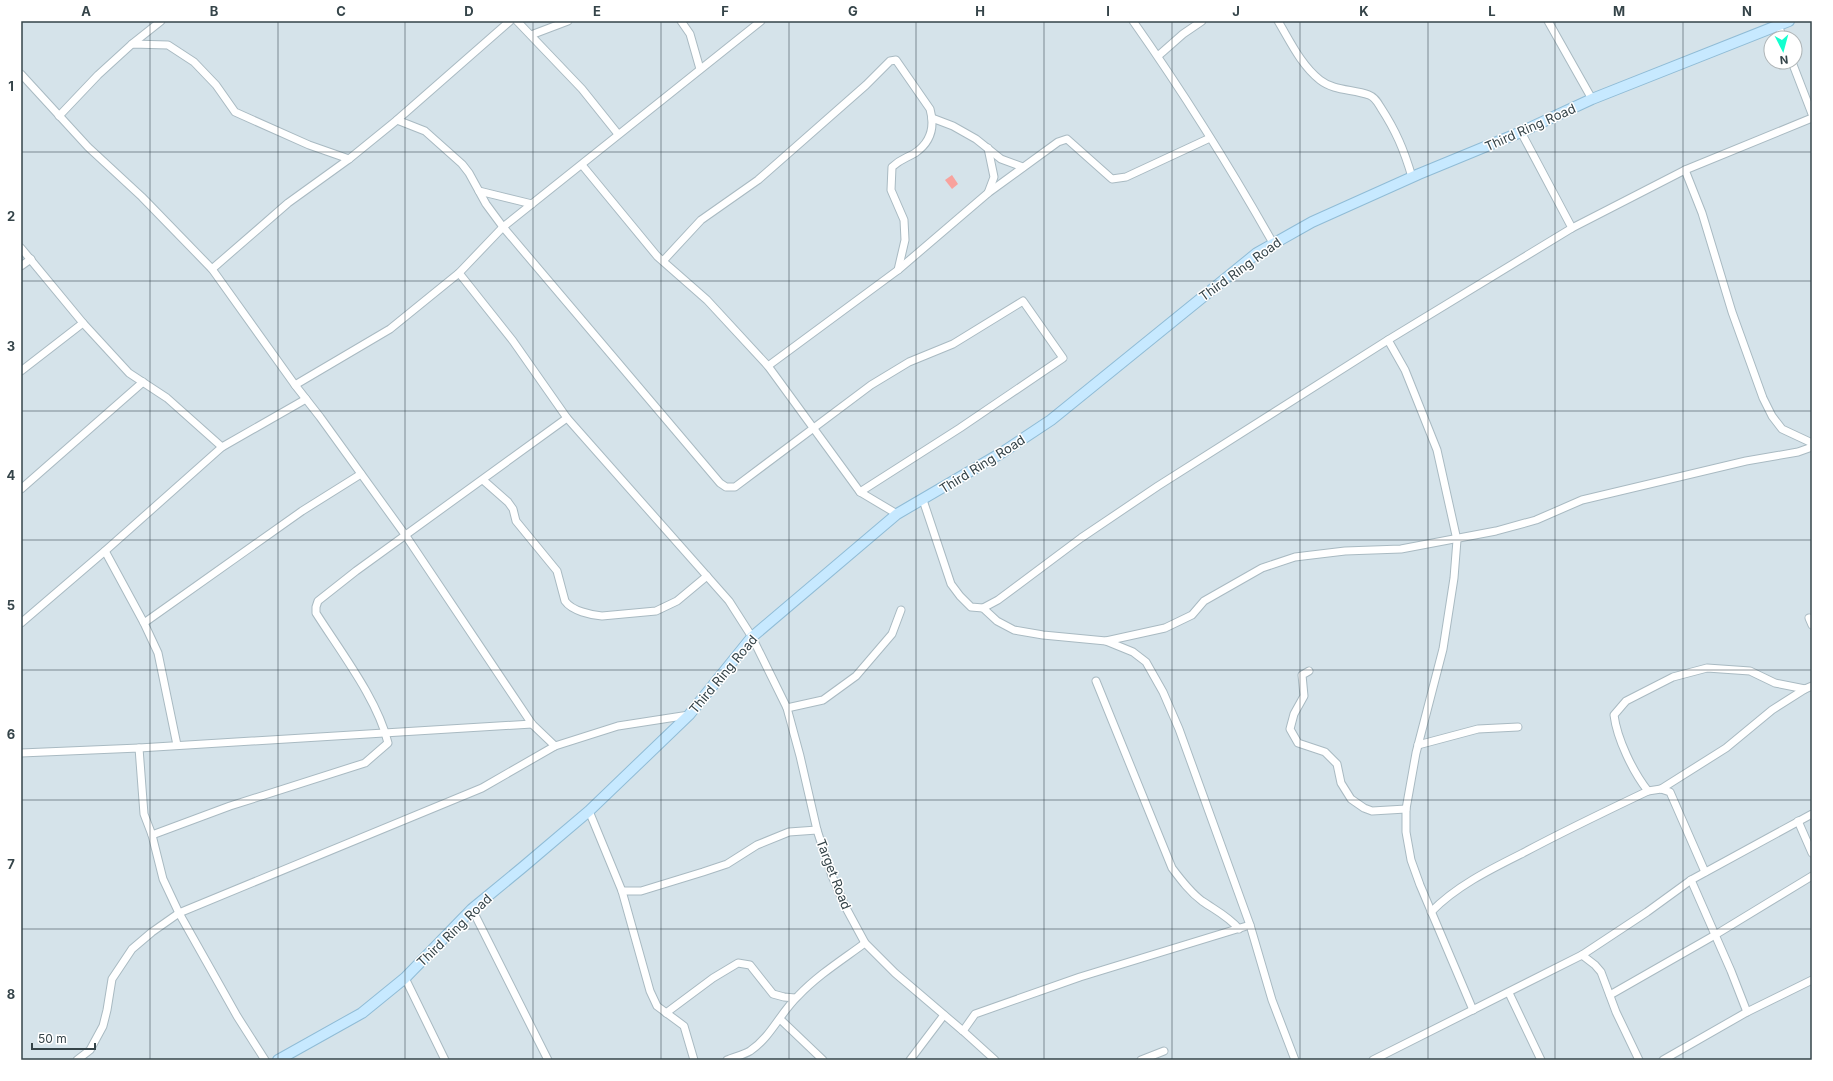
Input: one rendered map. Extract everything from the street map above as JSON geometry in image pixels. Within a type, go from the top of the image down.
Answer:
[{"type":"street","points":[[59,116],[98,75],[132,44],[161,21]]},
{"type":"street","points":[[212,269],[288,203],[349,159],[397,120],[510,21]]},
{"type":"street","points":[[517,21],[582,89],[618,134]]},
{"type":"street","points":[[531,35],[568,21]]},
{"type":"street","points":[[681,21],[690,34],[700,69]]},
{"type":"street","points":[[295,385],[390,329],[460,273],[503,227],[761,21]]},
{"type":"street","points":[[1133,21],[1158,56],[1210,138],[1249,200],[1273,243]]},
{"type":"street","points":[[1158,56],[1183,34],[1202,21]]},
{"type":"street","points":[[1278,21],[1306,67],[1321,81],[1336,88],[1372,95],[1394,128],[1412,177]]},
{"type":"street","points":[[1548,21],[1592,99]]},
{"type":"street","name":"Third Ring Road","points":[[278,1060],[362,1013],[405,978],[472,909],[589,811],[689,715],[752,637],[897,514],[1003,452],[1051,420],[1183,312],[1273,243],[1312,222],[1412,177],[1521,132],[1592,99],[1789,21]]},
{"type":"street","points":[[1778,25],[1780,30]]},
{"type":"street","points":[[132,44],[168,45],[194,62],[216,85],[235,112],[309,145],[349,159]]},
{"type":"street","points":[[663,261],[701,220],[758,180],[890,61],[896,60],[930,109],[932,118],[932,134],[925,144],[916,153],[900,159],[892,168],[891,190],[904,220],[905,240],[898,270]]},
{"type":"street","points":[[1795,70],[1812,114]]},
{"type":"street","points":[[21,74],[88,146],[142,197],[212,269],[406,536],[532,724],[555,746]]},
{"type":"street","points":[[932,118],[953,126],[976,138],[1001,159],[1023,168]]},
{"type":"street","points":[[983,608],[998,600],[1081,538],[1145,495],[1388,340],[1572,228],[1685,170],[1812,118]]},
{"type":"street","points":[[397,120],[425,131],[466,168],[486,204],[503,227],[720,483],[726,487],[735,487],[871,385],[903,366],[954,344],[1023,301],[1063,358],[960,428],[860,492]]},
{"type":"street","points":[[1521,132],[1572,228]]},
{"type":"street","points":[[768,366],[898,270],[988,193],[1058,142],[1068,139],[1112,179],[1126,177],[1210,138]]},
{"type":"street","points":[[988,148],[994,177],[988,193]]},
{"type":"street","points":[[582,165],[657,256],[707,300],[768,366],[860,492],[897,514]]},
{"type":"street","points":[[1685,170],[1702,213],[1732,312],[1763,398],[1772,416],[1782,429],[1812,443]]},
{"type":"street","points":[[479,191],[532,204]]},
{"type":"street","points":[[21,248],[83,323],[129,373],[167,398],[222,447]]},
{"type":"street","points":[[21,266],[31,259]]},
{"type":"street","name":"Target Road","points":[[460,273],[513,341],[567,418],[729,601],[752,637],[787,708],[817,830],[832,876],[845,906],[865,943],[895,973],[995,1060]]},
{"type":"street","points":[[21,371],[83,323]]},
{"type":"street","points":[[1388,340],[1405,370],[1438,450],[1449,496],[1457,540],[1454,578],[1443,649],[1418,745],[1406,810],[1406,832],[1411,860],[1431,912],[1473,1010]]},
{"type":"street","points":[[21,489],[143,382]]},
{"type":"street","points":[[21,623],[222,447],[306,400]]},
{"type":"street","points":[[152,835],[230,806],[365,763],[388,743],[386,732],[367,693],[316,613],[318,601],[351,575],[567,418]]},
{"type":"street","points":[[1106,641],[1165,628],[1192,615],[1204,601],[1262,568],[1296,557],[1345,551],[1401,549],[1496,532],[1536,520],[1582,500],[1746,461],[1798,452],[1812,447]]},
{"type":"street","points":[[144,623],[302,511],[361,474]]},
{"type":"street","points":[[483,480],[508,502],[513,509],[516,521],[557,571],[567,605],[595,616],[656,611],[677,601],[707,576]]},
{"type":"street","points":[[923,500],[951,584],[960,596],[971,606],[983,608],[997,621],[1014,630],[1043,635],[1106,641],[1133,652],[1146,662],[1163,692],[1179,729],[1250,925],[1272,1000],[1295,1060]]},
{"type":"street","points":[[104,551],[144,623],[158,653],[177,745]]},
{"type":"street","points":[[787,708],[823,700],[856,676],[892,634],[900,610]]},
{"type":"street","points":[[1648,791],[1640,781],[1616,729],[1614,715],[1626,701],[1673,677],[1707,668],[1750,670],[1775,683],[1804,689]]},
{"type":"street","points":[[1309,671],[1302,675],[1304,696],[1294,714],[1290,729],[1298,743],[1325,752],[1337,764],[1341,783],[1350,799],[1364,808],[1372,811],[1406,810]]},
{"type":"street","points":[[1096,681],[1172,868],[1185,885],[1201,900],[1230,918],[1239,929]]},
{"type":"street","points":[[1431,912],[1442,900],[1471,881],[1508,860],[1648,791],[1661,789],[1726,748],[1772,710],[1804,689],[1812,686]]},
{"type":"street","points":[[77,1060],[90,1050],[103,1026],[108,1010],[112,979],[132,949],[152,932],[179,913],[482,788],[555,746],[618,726],[689,715]]},
{"type":"street","points":[[21,753],[139,748],[532,724]]},
{"type":"street","points":[[1418,745],[1478,729],[1518,727]]},
{"type":"street","points":[[139,748],[144,814],[152,835],[163,879],[179,913],[237,1016],[265,1060]]},
{"type":"street","points":[[1661,789],[1670,792],[1705,872]]},
{"type":"street","points":[[589,811],[622,891],[650,991],[657,1006],[684,1026],[694,1060]]},
{"type":"street","points":[[1373,1060],[1582,955],[1647,912],[1691,880],[1812,814]]},
{"type":"street","points":[[1798,821],[1812,853]]},
{"type":"street","points":[[622,891],[641,891],[727,864],[757,845],[789,832],[817,830]]},
{"type":"street","points":[[1610,995],[1715,935],[1812,876]]},
{"type":"street","points":[[1691,880],[1747,1012]]},
{"type":"street","points":[[472,909],[548,1060]]},
{"type":"street","points":[[963,1031],[975,1014],[1080,977],[1250,925]]},
{"type":"street","points":[[727,1060],[750,1051],[773,1029],[796,998],[828,969],[865,943]]},
{"type":"street","points":[[1582,955],[1595,965],[1601,972],[1625,1033],[1639,1060]]},
{"type":"street","points":[[666,1013],[713,978],[738,963],[750,965],[773,994],[796,998]]},
{"type":"street","points":[[405,978],[445,1060]]},
{"type":"street","points":[[1663,1060],[1747,1012],[1812,980]]},
{"type":"street","points":[[1509,993],[1541,1060]]},
{"type":"street","points":[[910,1060],[944,1015]]},
{"type":"street","points":[[780,1019],[823,1060]]},
{"type":"street","points":[[1141,1060],[1164,1051]]},
{"type":"shaded area","points":[[21,21],[1812,21],[1812,1060],[21,1060]]},
{"type":"shaded area","points":[[952,175],[958,184],[952,189],[945,180]]}]
